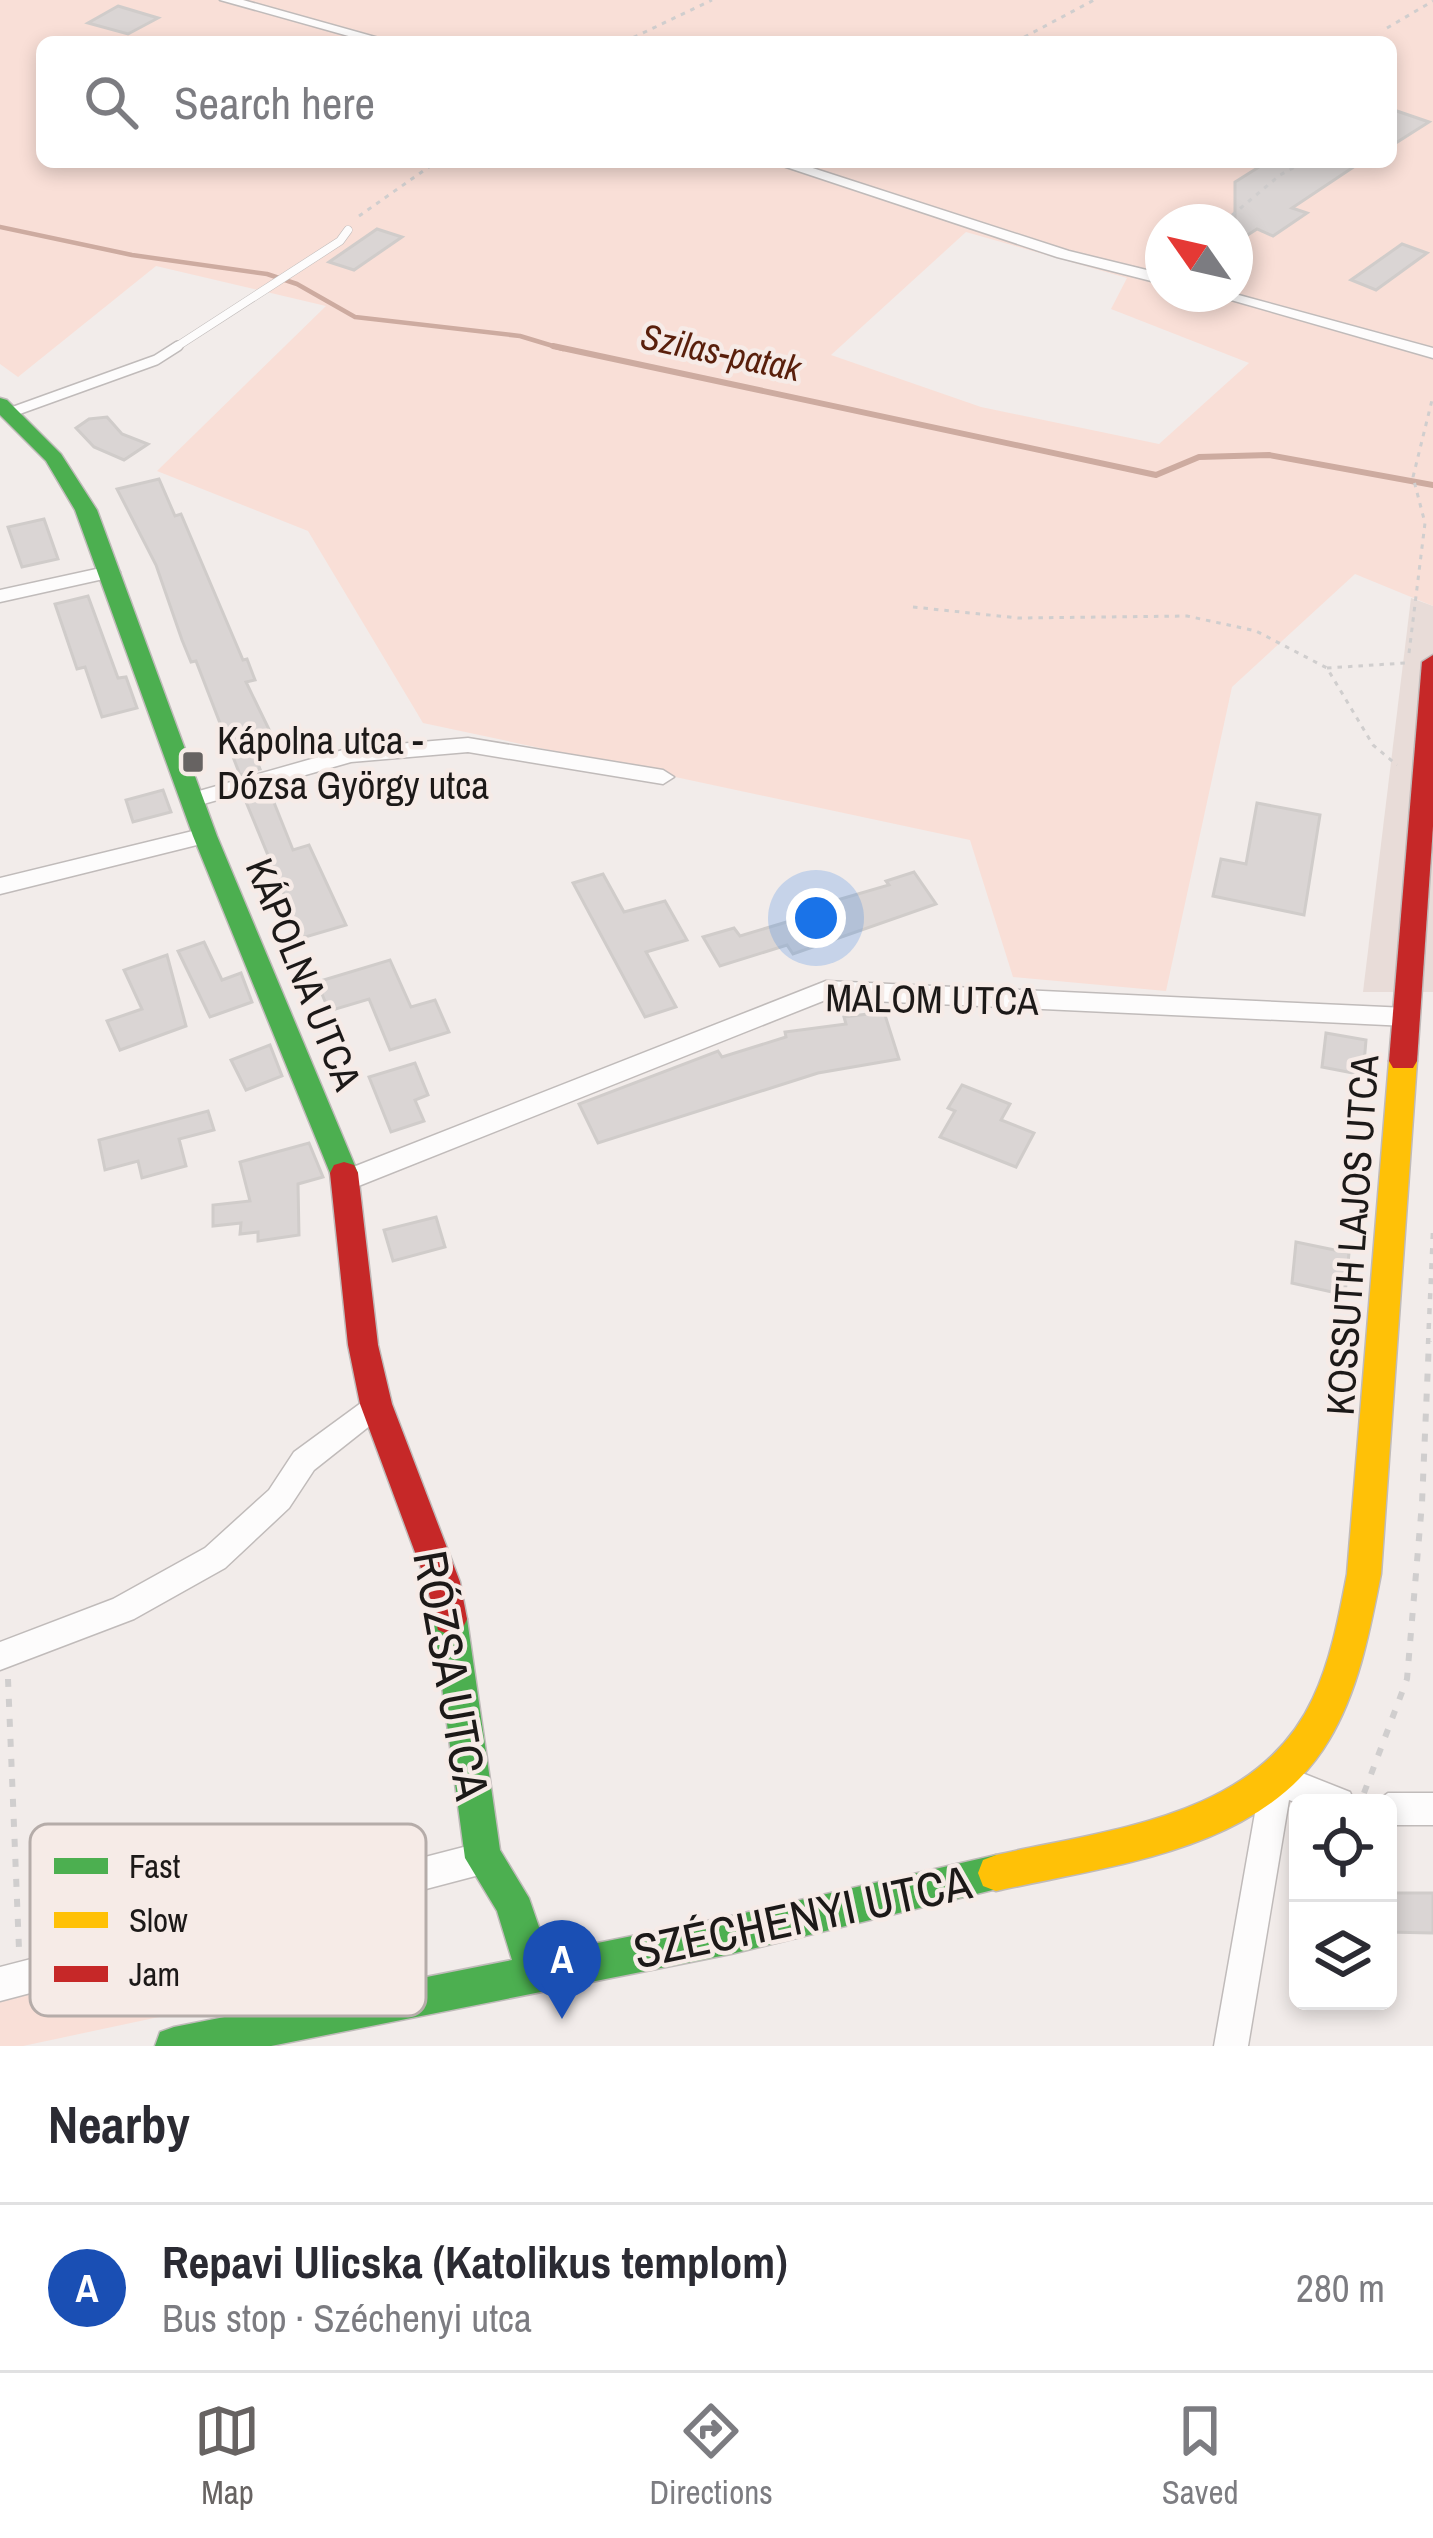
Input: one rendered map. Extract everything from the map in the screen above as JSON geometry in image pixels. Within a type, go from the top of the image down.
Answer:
[{"type":"main road","name":"KÁPOLNA UTCA","points":[[4,408],[70,480],[110,572],[205,836],[347,1180],[362,1345],[376,1404]]},
{"type":"main road","name":"KOSSUTH LAJOS UTCA","points":[[1277,1778],[1324,1714],[1347,1660],[1364,1574],[1433,670]]},
{"type":"main road","name":"RÓZSA UTCA","points":[[376,1404],[443,1582],[463,1689],[483,1858],[508,1887],[522,1916],[533,1972]]},
{"type":"main road","name":"SZÉCHENYI UTCA","points":[[426,1994],[780,1925],[998,1874],[1199,1819],[1277,1778]]},
{"type":"main road","name":"SZÉCHENYI UTCA","points":[[174,2046],[320,2016]]},
{"type":"street","points":[[227,0],[363,36]]},
{"type":"street","points":[[797,168],[1064,254],[1145,274]]},
{"type":"street","points":[[1253,304],[1433,353]]},
{"type":"street","points":[[0,596],[110,572]]},
{"type":"street","points":[[193,800],[350,755],[468,745],[663,777]]},
{"type":"street","points":[[0,886],[205,836]]},
{"type":"street","name":"MALOM UTCA","points":[[347,1180],[826,991],[1407,1017]]},
{"type":"street","points":[[3,1656],[123,1609],[215,1558],[279,1499],[304,1461],[376,1404]]},
{"type":"street","points":[[1232,2046],[1277,1778],[1317,1794]]},
{"type":"street","points":[[1397,1809],[1433,1809]]},
{"type":"street","points":[[426,1873],[483,1858]]},
{"type":"lane","points":[[4,408],[156,359],[340,241],[348,230]]},
{"type":"path","points":[[637,36],[712,0]]},
{"type":"path","points":[[1026,36],[1094,0]]},
{"type":"path","points":[[1387,28],[1433,1]]},
{"type":"path","points":[[348,230],[356,218],[427,168]]},
{"type":"path","points":[[1252,204],[1277,173],[1289,168]]},
{"type":"path","points":[[1413,490],[1433,396]]},
{"type":"path","points":[[913,608],[1018,618],[1187,616],[1256,631],[1327,668],[1408,663],[1433,670]]},
{"type":"path","points":[[1327,668],[1373,745],[1397,765],[1426,771]]},
{"type":"path","points":[[1363,1794],[1407,1679],[1422,1503],[1433,1232]]},
{"type":"path","points":[[3,1656],[15,1776],[10,1982]]},
{"type":"shaded area","points":[[0,0],[1433,0],[1433,606],[1355,574],[1232,687],[1166,991],[1013,977],[970,840],[423,723],[308,531],[157,471],[326,306],[156,266],[18,377],[0,364]],"holes":[[[966,232],[1127,278],[1111,309],[1249,363],[1159,444],[981,407],[831,355]]]},
{"type":"shaded area","points":[[1411,598],[1433,606],[1433,992],[1363,992]]},
{"type":"shaded area","points":[[30,1984],[30,2016],[164,2016],[23,2046],[0,2046],[0,1991]]},
{"type":"building","points":[[118,6],[158,18],[128,34],[88,23]]},
{"type":"building","points":[[1397,111],[1429,122],[1397,142]]},
{"type":"building","points":[[1257,168],[1352,168],[1292,208],[1307,213],[1273,236],[1253,232],[1253,204],[1235,204],[1235,182]]},
{"type":"building","points":[[377,229],[402,237],[354,270],[329,262]]},
{"type":"building","points":[[1402,244],[1427,253],[1376,290],[1351,280]]},
{"type":"building","points":[[107,417],[122,434],[148,444],[124,460],[94,447],[76,428],[89,419]]},
{"type":"building","points":[[159,479],[175,516],[181,514],[255,680],[246,682],[279,750],[255,756],[260,769],[240,775],[196,661],[191,662],[182,640],[156,565],[117,489]]},
{"type":"building","points":[[44,519],[58,559],[22,567],[8,527]]},
{"type":"building","points":[[88,596],[118,678],[126,677],[137,708],[102,717],[85,667],[77,669],[55,604]]},
{"type":"building","points":[[163,790],[171,812],[133,822],[126,800]]},
{"type":"building","points":[[269,790],[293,850],[309,845],[346,925],[302,938],[244,797]]},
{"type":"building","points":[[1257,803],[1320,815],[1304,915],[1213,896],[1221,859],[1246,864]]},
{"type":"building","points":[[914,872],[936,904],[793,954],[787,945],[720,966],[703,937],[734,928],[740,936],[830,909],[827,903],[889,885],[886,881]]},
{"type":"building","points":[[603,874],[624,912],[665,901],[687,940],[646,952],[676,1007],[645,1017],[573,883]]},
{"type":"building","points":[[204,942],[222,980],[241,973],[252,1002],[210,1017],[178,951]]},
{"type":"building","points":[[167,955],[186,1026],[120,1050],[107,1021],[142,1009],[124,970]]},
{"type":"building","points":[[390,960],[411,1007],[435,1000],[449,1032],[390,1050],[369,999],[329,1011],[317,982]]},
{"type":"building","points":[[884,1012],[899,1059],[818,1073],[598,1143],[579,1104],[718,1051],[722,1057],[786,1037],[785,1032],[846,1024],[844,1017]]},
{"type":"building","points":[[1326,1033],[1366,1040],[1363,1075],[1322,1067]]},
{"type":"building","points":[[270,1045],[282,1076],[246,1090],[231,1060]]},
{"type":"building","points":[[415,1063],[428,1095],[415,1100],[424,1121],[391,1132],[369,1077]]},
{"type":"building","points":[[962,1085],[1010,1104],[1001,1120],[1034,1133],[1016,1167],[940,1137],[955,1111],[948,1108]]},
{"type":"building","points":[[208,1111],[214,1130],[179,1139],[186,1166],[142,1178],[138,1161],[105,1170],[99,1140]]},
{"type":"building","points":[[309,1143],[323,1177],[298,1184],[299,1235],[258,1241],[258,1232],[240,1234],[241,1223],[213,1226],[213,1205],[250,1201],[240,1162]]},
{"type":"building","points":[[436,1217],[445,1247],[393,1261],[384,1230]]},
{"type":"building","points":[[1296,1242],[1349,1253],[1345,1295],[1292,1283]]},
{"type":"building","points":[[1397,1893],[1433,1893],[1433,1933],[1397,1932]]},
{"type":"waterway","name":"Szilas-patak","points":[[0,227],[132,255],[267,274],[297,284],[355,317],[520,336],[553,346]]},
{"type":"waterway","name":"Szilas-patak","points":[[553,346],[1156,475],[1199,457],[1269,455],[1433,485]]},
{"type":"waterway","name":"Szilas-patak","points":[[553,346],[563,349]]},
{"type":"traffic: fast","points":[[0,404],[54,458],[86,510],[205,836],[344,1173]]},
{"type":"traffic: fast","points":[[450,1619],[483,1858],[516,1911],[533,1972]]},
{"type":"traffic: fast","points":[[426,1996],[731,1935],[996,1873]]},
{"type":"traffic: fast","points":[[174,2046],[325,2016]]},
{"type":"traffic: slow","points":[[996,1873],[1128,1844],[1215,1815],[1254,1794],[1288,1766],[1325,1713],[1346,1655],[1364,1574],[1403,1061]]},
{"type":"traffic: jam","points":[[1403,1061],[1433,662]]},
{"type":"traffic: jam","points":[[344,1173],[363,1345],[376,1404],[443,1582],[450,1619]]},
{"type":"place","name":"Kápolna utca - Dózsa György utca","points":[[193,762]]},
{"type":"place","name":"Repavi Ulicska (Katolikus templom)","points":[[562,2019]]}]
